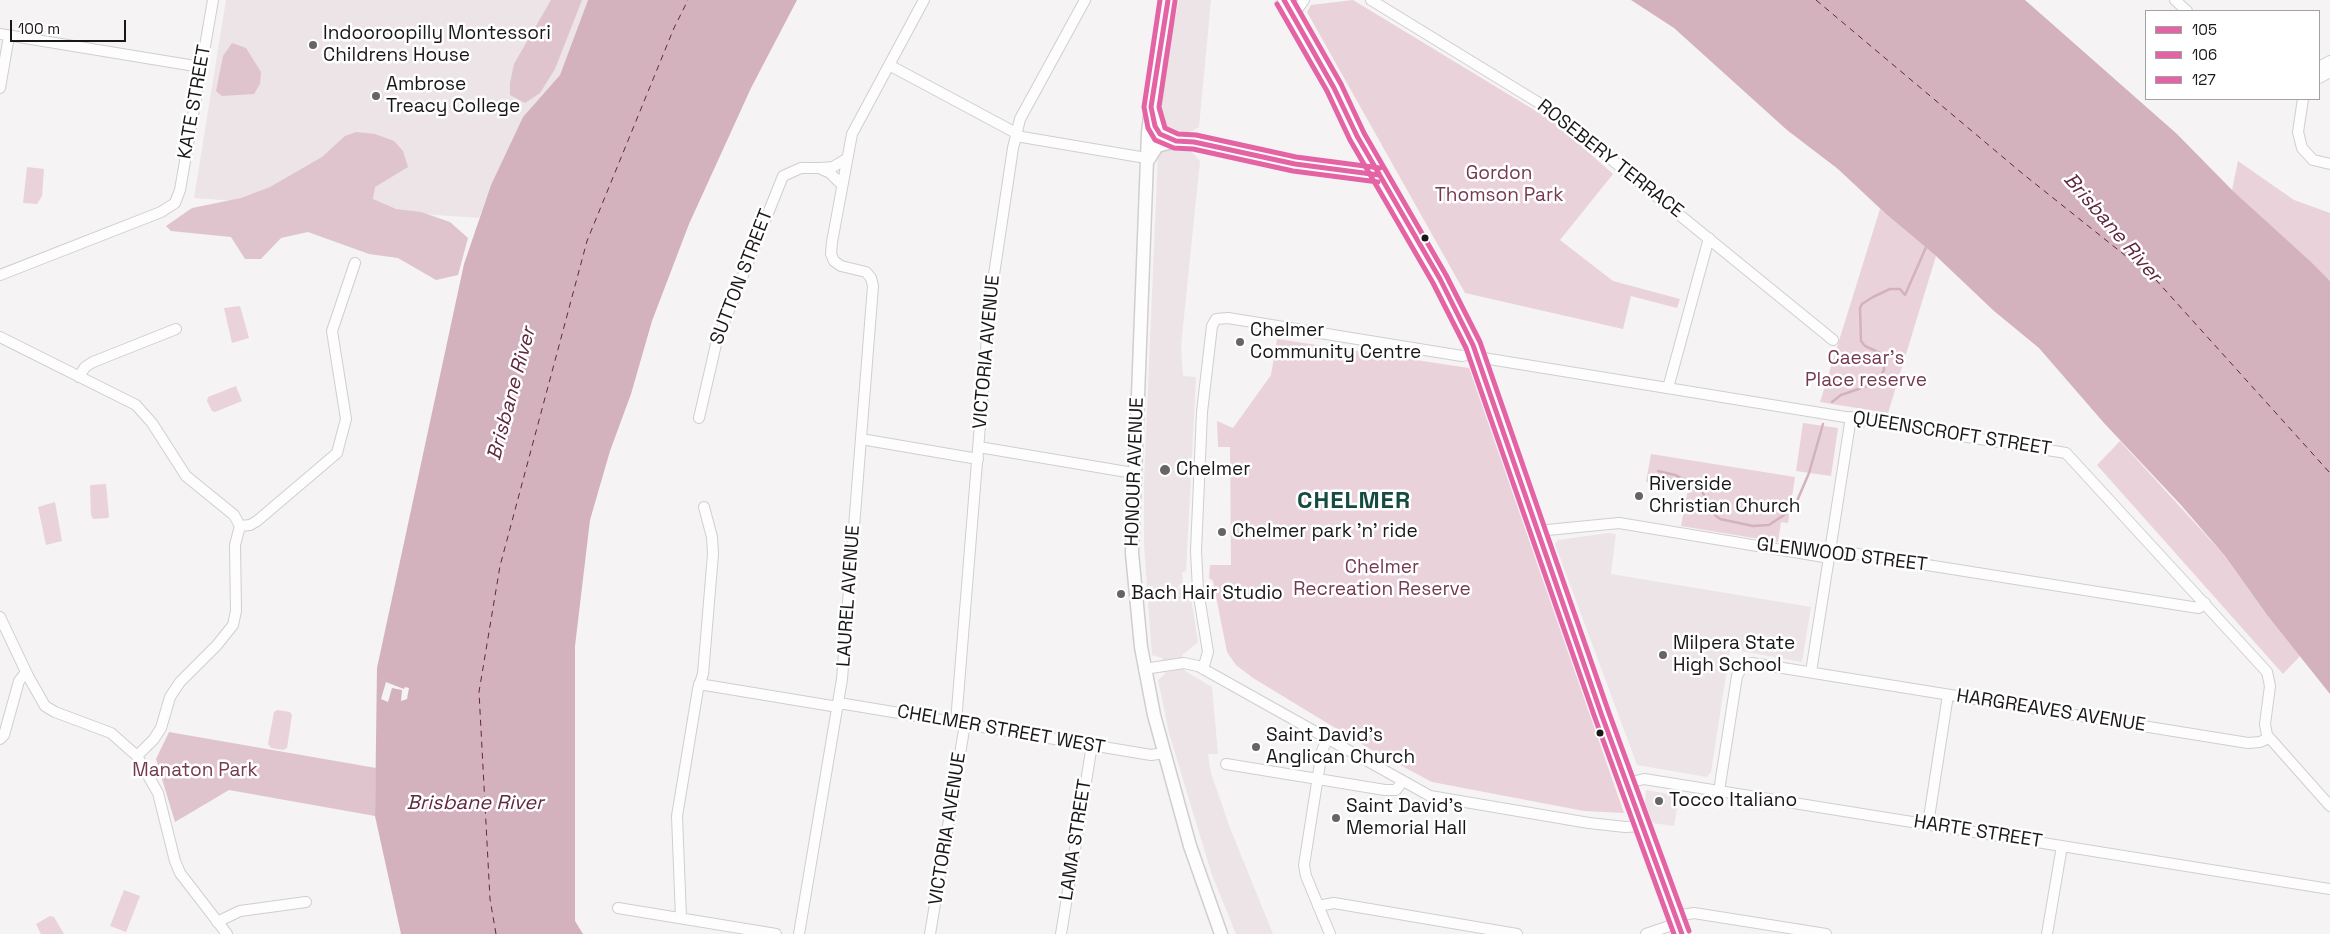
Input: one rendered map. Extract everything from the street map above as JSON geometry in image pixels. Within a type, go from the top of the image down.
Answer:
[{"type":"main road","name":"HONOUR AVENUE","points":[[1168,0],[1151,107],[1146,161],[1132,553],[1144,669],[1164,753],[1198,873],[1221,934]]},
{"type":"main road","points":[[1290,5],[1379,175],[1450,298],[1476,355],[1536,531],[1678,924]]},
{"type":"main road","points":[[1151,107],[1158,132],[1176,141]]},
{"type":"main road","points":[[1146,161],[1158,146],[1176,141],[1194,142],[1302,165],[1379,175]]},
{"type":"street","name":"KATE STREET","points":[[0,275],[161,212],[175,203],[180,190],[212,0]]},
{"type":"street","points":[[842,185],[846,159],[854,130],[924,0]]},
{"type":"street","name":"VICTORIA AVENUE","points":[[930,934],[961,723],[992,275],[1020,119],[1085,0]]},
{"type":"street","points":[[1290,5],[1304,0]]},
{"type":"street","name":"ROSEBERY TERRACE","points":[[1371,0],[1552,111],[1833,340]]},
{"type":"street","points":[[2175,0],[2187,10]]},
{"type":"street","points":[[0,88],[5,35],[201,67]]},
{"type":"street","points":[[889,65],[1016,135],[1146,161]]},
{"type":"street","points":[[2303,100],[2298,132],[2302,148],[2313,160],[2330,164]]},
{"type":"street","name":"SUTTON STREET","points":[[699,418],[717,340],[782,178],[786,173],[797,168],[833,167],[846,159]]},
{"type":"street","points":[[819,168],[829,172],[842,185]]},
{"type":"street","name":"LAUREL AVENUE","points":[[799,934],[842,679],[873,286],[872,280],[866,272],[837,264],[831,254],[842,185]]},
{"type":"street","points":[[1668,388],[1709,238]]},
{"type":"street","points":[[240,526],[250,525],[257,521],[337,453],[346,419],[332,331],[355,263]]},
{"type":"street","name":"QUEENSCROFT STREET","points":[[1203,669],[1208,652],[1198,590],[1196,551],[1202,412],[1212,326],[1216,319],[1228,318],[1462,356],[1476,355],[2066,453],[2269,676],[2270,686],[2265,724],[2269,738]]},
{"type":"street","points":[[79,377],[85,367],[93,362],[176,329]]},
{"type":"street","points":[[0,337],[79,377],[130,400],[139,407],[186,476],[234,515],[240,526],[235,545],[236,611],[233,625],[217,645],[180,682],[170,697],[160,728],[154,738],[137,756]]},
{"type":"street","points":[[1811,672],[1851,417]]},
{"type":"street","points":[[861,439],[978,459]]},
{"type":"street","points":[[979,447],[1134,473]]},
{"type":"street","points":[[681,918],[677,816],[699,684],[703,674],[713,554],[712,537],[704,507]]},
{"type":"street","name":"GLENWOOD STREET","points":[[1536,531],[1619,524],[1824,557],[1836,551],[1845,552],[2192,608],[2199,608],[2205,604]]},
{"type":"street","points":[[0,617],[26,672],[45,706],[55,712],[111,733],[137,756],[158,793],[175,862],[180,873],[227,934]]},
{"type":"street","points":[[1144,669],[1187,663],[1203,669],[1426,795],[1610,826],[1643,826]]},
{"type":"street","name":"HARGREAVES AVENUE","points":[[1719,791],[1737,676],[1742,667],[1757,663],[2248,742],[2260,742],[2269,738]]},
{"type":"street","points":[[0,739],[4,735],[19,681],[26,672]]},
{"type":"street","name":"CHELMER STREET WEST","points":[[699,684],[961,723],[1151,755],[1164,753]]},
{"type":"street","points":[[1928,824],[1948,695]]},
{"type":"street","points":[[2269,738],[2330,806]]},
{"type":"street","points":[[1327,739],[1323,746],[1304,865],[1306,876],[1330,934]]},
{"type":"street","name":"LAMA STREET","points":[[1061,934],[1092,745]]},
{"type":"street","points":[[1226,764],[1390,790],[1397,789],[1402,782]]},
{"type":"street","name":"HARTE STREET","points":[[1627,783],[1644,779],[2330,889]]},
{"type":"street","points":[[2047,934],[2062,846]]},
{"type":"street","points":[[217,922],[240,911],[306,902]]},
{"type":"street","points":[[1318,906],[1334,903],[1518,934]]},
{"type":"street","points":[[618,908],[776,934]]},
{"type":"street","points":[[1646,934],[1678,924],[1694,913],[1826,934]]},
{"type":"shaded area","name":"Ambrose Treacy College","points":[[226,0],[588,0],[560,75],[523,117],[491,185],[479,218],[194,198]]},
{"type":"shaded area","points":[[1179,0],[1211,0],[1199,127],[1190,132],[1190,135],[1169,135],[1159,123],[1169,46]]},
{"type":"shaded area","points":[[1169,145],[1189,146],[1189,149],[1200,161],[1181,346],[1183,376],[1196,377],[1186,571],[1182,572],[1183,584],[1179,585],[1178,588],[1190,592],[1198,642],[1182,655],[1183,658],[1163,661],[1162,658],[1152,655],[1147,591],[1153,590],[1153,586],[1147,587],[1144,544],[1144,481],[1158,154],[1168,149]]},
{"type":"shaded area","name":"Milpera State High School","points":[[1608,533],[1616,534],[1611,574],[1811,607],[1802,662],[1730,649],[1711,772],[1707,777],[1637,765],[1555,544],[1558,540]]},
{"type":"shaded area","points":[[1184,669],[1212,687],[1218,754],[1208,754],[1211,773],[1230,828],[1273,934],[1236,934],[1212,875],[1169,733],[1158,680],[1165,672]]},
{"type":"shaded area","points":[[1646,790],[1679,796],[1674,826],[1653,823],[1645,803]]},
{"type":"green space","points":[[551,0],[582,0],[555,69],[540,93],[525,103],[510,95],[510,83],[514,64]]},
{"type":"green space","name":"Gordon Thomson Park","points":[[1353,0],[1554,122],[1613,174],[1560,240],[1613,281],[1680,299],[1677,308],[1631,296],[1623,329],[1465,293],[1307,12],[1311,5]]},
{"type":"green space","points":[[232,43],[246,48],[261,72],[260,84],[254,94],[222,96],[216,91],[223,56]]},
{"type":"green space","points":[[356,132],[375,134],[394,141],[403,151],[408,167],[375,187],[373,199],[396,209],[421,212],[450,222],[468,238],[458,275],[436,280],[398,258],[369,254],[308,232],[281,238],[261,259],[245,259],[231,237],[171,231],[166,226],[192,208],[241,198],[270,187],[322,157],[345,136]]},
{"type":"green space","points":[[2238,161],[2294,200],[2330,213],[2330,281],[2232,190]]},
{"type":"green space","points":[[27,167],[44,169],[42,196],[37,204],[23,203]]},
{"type":"green space","name":"Caesar's Place reserve","points":[[1880,209],[1936,256],[1888,413],[1820,402]]},
{"type":"green space","points":[[240,306],[249,338],[232,343],[224,308]]},
{"type":"green space","name":"Chelmer Recreation Reserve","points":[[1277,339],[1469,368],[1624,813],[1584,811],[1432,782],[1370,749],[1253,678],[1236,665],[1227,652],[1213,581],[1209,578],[1210,565],[1231,565],[1230,447],[1218,447],[1217,421],[1233,428],[1271,375]]},
{"type":"green space","points":[[236,386],[242,401],[215,412],[212,411],[207,401],[208,397]]},
{"type":"green space","points":[[1803,423],[1838,428],[1831,476],[1796,471]]},
{"type":"green space","points":[[2120,441],[2225,556],[2267,615],[2300,656],[2283,674],[2097,465]]},
{"type":"green space","points":[[1651,454],[1795,477],[1788,523],[1781,522],[1778,542],[1681,526],[1688,490],[1646,482]]},
{"type":"green space","points":[[106,484],[109,516],[108,518],[93,519],[91,515],[90,487],[91,485]]},
{"type":"green space","points":[[55,502],[62,541],[46,545],[38,507]]},
{"type":"green space","points":[[277,710],[290,712],[292,715],[287,748],[283,750],[271,748],[268,744],[274,712]]},
{"type":"green space","name":"Manaton Park","points":[[169,732],[376,768],[375,816],[229,790],[175,822],[156,759]]},
{"type":"green space","points":[[124,890],[140,896],[126,932],[110,926]]},
{"type":"green space","points":[[50,916],[54,917],[64,934],[41,934],[36,924]]},
{"type":"water","name":"Brisbane River","points":[[588,0],[797,0],[751,88],[689,224],[652,321],[631,394],[610,451],[590,520],[575,646],[575,921],[583,934],[401,934],[375,816],[377,668],[464,264],[491,185],[523,117],[560,75]]},
{"type":"water","name":"Brisbane River","points":[[1631,0],[2025,0],[2177,134],[2232,190],[2311,262],[2330,281],[2330,694],[2267,615],[2225,556],[2181,505],[2104,423],[2039,348],[1994,311],[1936,256],[1886,214],[1838,169],[1787,130],[1674,28]]},
{"type":"pier","points":[[386,682],[404,689],[405,687],[409,688],[407,699],[401,701],[402,690],[392,688],[388,702],[381,699]]},
{"type":"waterway","points":[[1832,402],[1841,395],[1873,384],[1879,379],[1884,370],[1884,362],[1880,353],[1865,346],[1861,341],[1860,308],[1862,304],[1873,297],[1890,289],[1900,289],[1905,295],[1927,245]]},
{"type":"waterway","points":[[1658,471],[1675,475],[1699,486],[1715,515],[1720,519],[1753,526],[1769,525],[1784,515],[1797,501],[1809,473],[1823,424]]},
{"type":"ferry route","points":[[496,934],[490,899],[479,692],[500,566],[587,241],[674,28],[688,0]]},
{"type":"ferry route","points":[[1816,0],[2023,174],[2156,280],[2330,473]]},
{"type":"transit line","name":"106","points":[[1160,0],[1144,107],[1148,128],[1155,140],[1174,148],[1193,149],[1293,171],[1378,182]]},
{"type":"transit line","name":"105","points":[[1168,0],[1151,107],[1155,126],[1160,134],[1176,141],[1194,142],[1295,164],[1379,175]]},
{"type":"transit line","name":"105","points":[[1284,0],[1334,88],[1357,136],[1440,279],[1473,345],[1602,716],[1682,934]]},
{"type":"transit line","name":"127","points":[[1293,0],[1341,84],[1364,133],[1446,275],[1480,342],[1609,713],[1689,931]]},
{"type":"transit line","name":"127","points":[[1175,1],[1159,107],[1165,128],[1178,134],[1196,135],[1296,157],[1380,168]]},
{"type":"transit line","name":"106","points":[[1277,4],[1327,91],[1350,140],[1433,283],[1466,348],[1595,718],[1674,934]]},
{"type":"place","name":"Indooroopilly Montessori Childrens House","points":[[313,45]]},
{"type":"place","name":"Ambrose Treacy College","points":[[376,96]]},
{"type":"place","name":"Chelmer Community Centre","points":[[1240,342]]},
{"type":"place","name":"Chelmer","points":[[1165,470]]},
{"type":"place","name":"Riverside Christian Church","points":[[1639,496]]},
{"type":"place","name":"Chelmer park 'n' ride","points":[[1222,532]]},
{"type":"place","name":"Bach Hair Studio","points":[[1121,594]]},
{"type":"place","name":"Milpera State High School","points":[[1663,655]]},
{"type":"place","name":"Saint David's Anglican Church","points":[[1256,747]]},
{"type":"place","name":"Tocco Italiano","points":[[1659,801]]},
{"type":"place","name":"Saint David's Memorial Hall","points":[[1336,818]]},
{"type":"district","name":"CHELMER","points":[[1354,501]]}]
